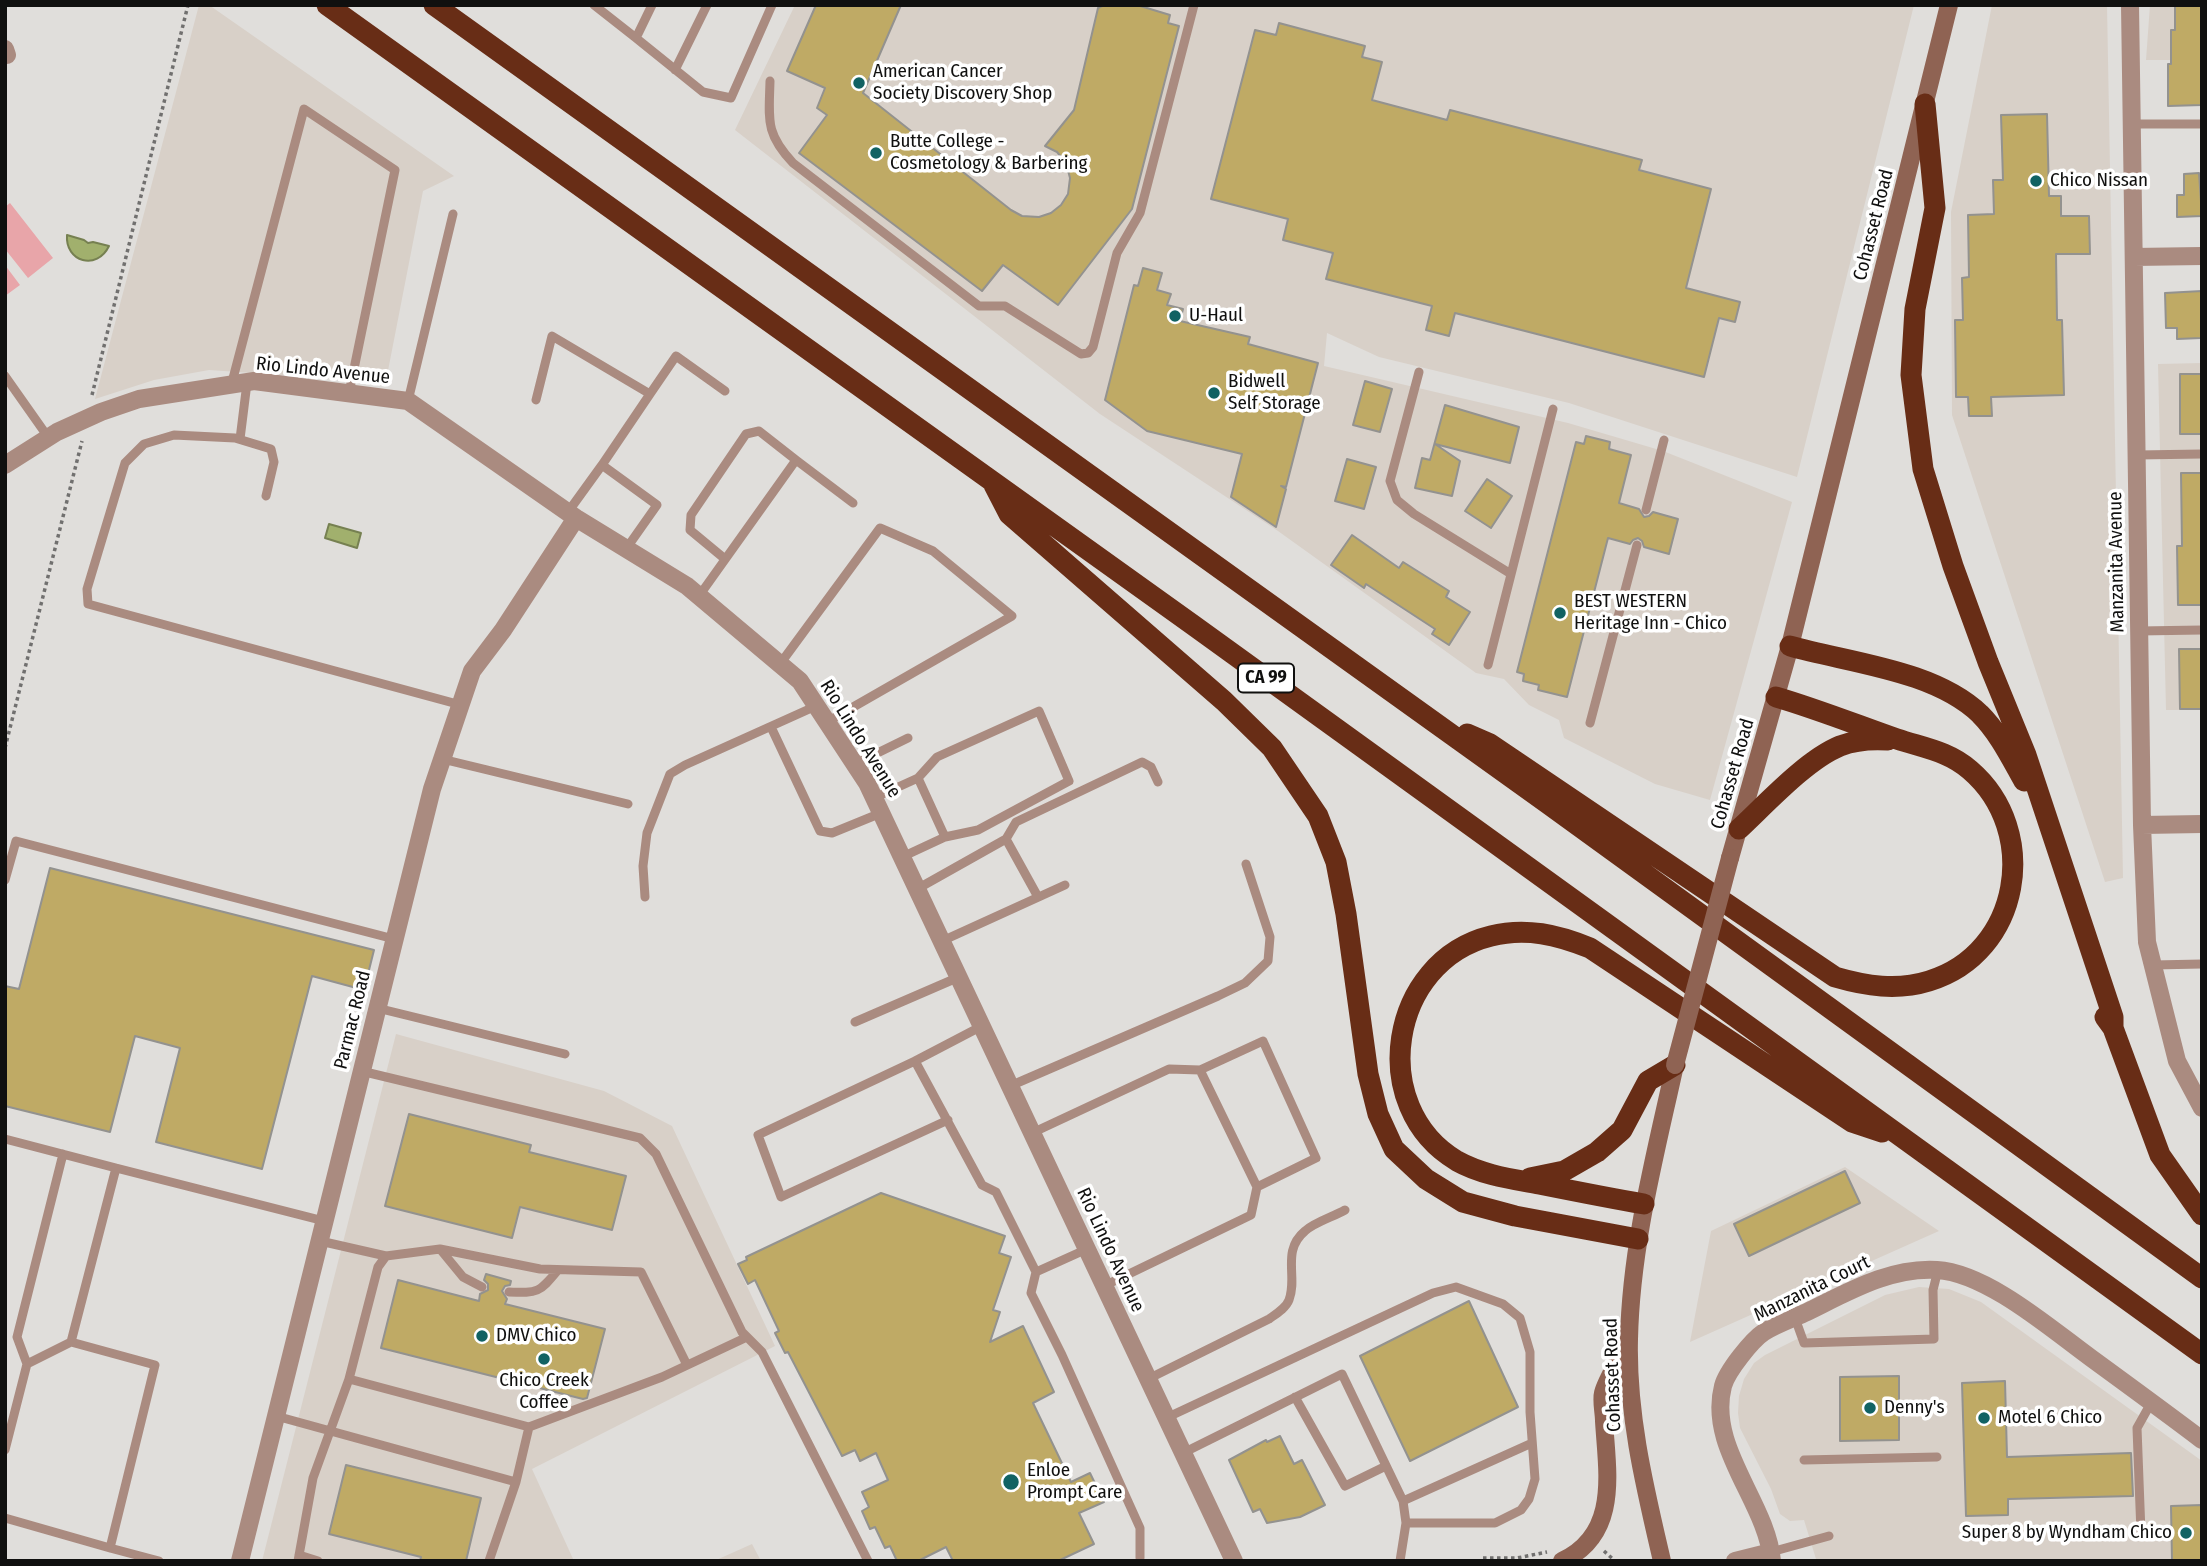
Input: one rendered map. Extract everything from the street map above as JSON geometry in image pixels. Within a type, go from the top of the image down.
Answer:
[{"type":"highway","name":"CA 99","points":[[327,5],[2202,1354]]},
{"type":"highway","points":[[434,5],[2202,1278]]},
{"type":"highway","points":[[1925,104],[1935,208],[1915,309],[1911,375],[1923,469],[1953,566],[2026,755],[2113,1017],[2113,1028]]},
{"type":"highway","points":[[993,483],[1009,514],[1224,701],[1272,748],[1318,816],[1336,862],[1346,914],[1368,1074],[1378,1114],[1394,1149],[1426,1180],[1463,1202],[1515,1216],[1638,1239]]},
{"type":"highway","points":[[1790,646],[1896,671],[1939,686],[1980,714],[2004,744],[2026,784],[2103,1013],[2113,1028],[2160,1154],[2202,1214]]},
{"type":"highway","points":[[1426,717],[1490,744],[1835,977],[1866,986],[1896,987],[1929,981],[1972,957],[1991,935],[2007,905],[2014,876],[2012,844],[2003,813],[1988,788],[1969,769],[1942,751],[1900,740],[1776,697]]},
{"type":"highway","points":[[1739,829],[1818,758],[1840,746],[1869,739],[1900,740]]},
{"type":"highway","points":[[1644,1204],[1493,1175],[1459,1162],[1437,1147],[1414,1117],[1401,1082],[1400,1043],[1408,1010],[1425,979],[1441,962],[1475,941],[1510,932],[1547,934],[1590,948],[1852,1122],[1903,1138]]},
{"type":"highway","points":[[1521,1180],[1564,1171],[1597,1152],[1622,1130],[1648,1081],[1675,1065]]},
{"type":"main road","name":"Cohasset Road","points":[[1662,1561],[1641,1471],[1633,1417],[1629,1341],[1638,1239],[1644,1204],[1675,1065],[1790,646],[1949,5]]},
{"type":"main road","points":[[1562,1561],[1590,1542],[1601,1522],[1608,1478],[1603,1393],[1629,1341]]},
{"type":"street","name":"Manzanita Avenue","points":[[2130,5],[2142,825],[2147,942],[2177,1060],[2202,1108]]},
{"type":"street","points":[[2134,257],[2202,256]]},
{"type":"street","name":"Rio Lindo Avenue","points":[[5,465],[48,437],[87,418],[139,399],[254,382],[408,401],[572,515],[687,586],[800,681],[855,764],[878,805],[1234,1561]]},
{"type":"street","name":"Parmac Road","points":[[240,1561],[432,789],[472,671],[503,630],[572,515]]},
{"type":"street","points":[[2142,825],[2202,824]]},
{"type":"street","name":"Manzanita Court","points":[[1772,1556],[1720,1421],[1723,1384],[1737,1361],[1763,1333],[1871,1281],[1908,1271],[1938,1270],[1969,1278],[2010,1299],[2202,1440]]},
{"type":"street","points":[[1735,1561],[1772,1556]]},
{"type":"lane","points":[[594,5],[703,92],[731,98],[772,5]]},
{"type":"lane","points":[[636,38],[652,5]]},
{"type":"lane","points":[[675,71],[706,5]]},
{"type":"lane","points":[[771,81],[769,127],[778,147],[793,163],[979,306],[1005,306],[1081,354],[1088,353],[1093,347],[1116,253],[1140,213],[1194,5]]},
{"type":"lane","points":[[240,439],[239,384],[303,109],[395,170],[349,393]]},
{"type":"lane","points":[[2132,124],[2202,124]]},
{"type":"lane","points":[[408,401],[453,214]]},
{"type":"lane","points":[[536,400],[552,336],[650,394]]},
{"type":"lane","points":[[572,515],[602,465],[676,356],[725,391]]},
{"type":"lane","points":[[1419,372],[1390,481],[1397,500],[1414,514],[1511,573]]},
{"type":"lane","points":[[5,376],[48,437]]},
{"type":"lane","points":[[1488,665],[1553,409]]},
{"type":"lane","points":[[725,559],[690,530],[691,515],[746,434],[759,431],[853,503]]},
{"type":"lane","points":[[265,496],[274,462],[271,449],[240,439],[173,435],[144,444],[125,463],[87,589],[88,604],[461,705]]},
{"type":"lane","points":[[1646,510],[1664,440]]},
{"type":"lane","points":[[2137,455],[2202,454]]},
{"type":"lane","points":[[699,596],[796,460]]},
{"type":"lane","points":[[602,465],[657,505],[626,549]]},
{"type":"lane","points":[[780,664],[880,528],[933,551],[1012,616],[827,722]]},
{"type":"lane","points":[[1590,723],[1637,545]]},
{"type":"lane","points":[[2139,631],[2202,630]]},
{"type":"lane","points":[[645,897],[643,866],[647,833],[670,774],[816,706]]},
{"type":"lane","points":[[771,727],[823,833],[832,833],[919,778],[937,757],[1039,711],[1069,781],[978,830],[945,837],[902,857]]},
{"type":"lane","points":[[855,764],[908,738]]},
{"type":"lane","points":[[442,759],[628,804]]},
{"type":"lane","points":[[917,889],[1006,839],[1016,822],[1142,762],[1151,767],[1158,782]]},
{"type":"lane","points":[[919,778],[945,837]]},
{"type":"lane","points":[[1028,802],[1034,813]]},
{"type":"lane","points":[[1006,839],[1038,897]]},
{"type":"lane","points":[[5,880],[16,841],[394,939]]},
{"type":"lane","points":[[1010,1086],[1245,983],[1268,961],[1270,937],[1246,864]]},
{"type":"lane","points":[[942,941],[1065,886]]},
{"type":"lane","points":[[2153,965],[2202,964]]},
{"type":"lane","points":[[855,1022],[959,977]]},
{"type":"lane","points":[[377,1008],[565,1054]]},
{"type":"lane","points":[[948,1120],[781,1197],[758,1135],[982,1026]]},
{"type":"lane","points":[[1032,1133],[1169,1069],[1200,1070],[1263,1041],[1316,1158],[1257,1187]]},
{"type":"lane","points":[[915,1060],[982,1185],[996,1192],[1036,1272],[1031,1293],[1140,1528],[1139,1560]]},
{"type":"lane","points":[[1104,1286],[1251,1215],[1257,1187],[1200,1070]]},
{"type":"lane","points":[[362,1071],[640,1138],[656,1154],[742,1332],[762,1352],[868,1561]]},
{"type":"lane","points":[[5,1139],[324,1221]]},
{"type":"lane","points":[[5,1450],[27,1364],[17,1337],[64,1154]]},
{"type":"lane","points":[[71,1342],[116,1168]]},
{"type":"lane","points":[[1148,1379],[1269,1320],[1282,1310],[1289,1300],[1290,1260],[1295,1244],[1305,1231],[1345,1210]]},
{"type":"lane","points":[[320,1241],[386,1255],[440,1250],[540,1269],[641,1272],[687,1366]]},
{"type":"lane","points":[[1036,1272],[1087,1249]]},
{"type":"lane","points":[[440,1250],[463,1277],[482,1287]]},
{"type":"lane","points":[[318,1561],[299,1558],[313,1478],[349,1379],[377,1267],[386,1255]]},
{"type":"lane","points":[[509,1292],[531,1293],[542,1289],[558,1270]]},
{"type":"lane","points":[[1795,1318],[1804,1343],[1934,1339],[1933,1290],[1938,1270]]},
{"type":"lane","points":[[1166,1418],[1433,1293],[1456,1287],[1503,1304],[1520,1318],[1530,1352],[1535,1479],[1529,1499],[1521,1510],[1495,1523],[1406,1523]]},
{"type":"lane","points":[[5,1333],[17,1337]]},
{"type":"lane","points":[[349,1379],[529,1427],[687,1366],[747,1337]]},
{"type":"lane","points":[[27,1364],[71,1342],[155,1364],[110,1548]]},
{"type":"lane","points":[[1183,1453],[1342,1374],[1403,1501],[1406,1523],[1401,1561]]},
{"type":"lane","points":[[1295,1397],[1345,1486],[1386,1466]]},
{"type":"lane","points":[[2141,1533],[2137,1429],[2151,1403]]},
{"type":"lane","points":[[276,1416],[516,1482]]},
{"type":"lane","points":[[489,1561],[516,1482],[529,1427]]},
{"type":"lane","points":[[1403,1501],[1532,1443]]},
{"type":"lane","points":[[1804,1460],[1937,1457]]},
{"type":"lane","points":[[5,1518],[159,1561]]},
{"type":"lane","points":[[1772,1556],[1829,1535]]},
{"type":"path","points":[[5,748],[188,5]]},
{"type":"shaded area","points":[[199,5],[209,5],[454,176],[423,191],[385,386],[340,379],[209,370],[154,380],[95,399]]},
{"type":"shaded area","points":[[795,5],[1914,5],[1797,477],[1569,403],[1379,357],[1327,333],[1324,366],[1568,423],[1663,451],[1792,502],[1710,800],[1655,784],[1564,738],[1559,720],[1529,705],[1504,679],[1476,673],[1278,531],[1100,414],[735,130]]},
{"type":"shaded area","points":[[1992,5],[2107,5],[2123,878],[2105,882],[1952,415],[1951,212]]},
{"type":"shaded area","points":[[2150,5],[2202,5],[2202,60],[2146,60]]},
{"type":"shaded area","points":[[10,203],[53,258],[28,278],[5,249],[5,207]]},
{"type":"shaded area","points":[[67,235],[88,243],[109,246],[97,259],[83,260],[71,252]]},
{"type":"shaded area","points":[[5,265],[20,285],[5,296]]},
{"type":"shaded area","points":[[2202,363],[2202,710],[2166,710],[2158,364]]},
{"type":"shaded area","points":[[329,524],[361,533],[357,548],[325,538]]},
{"type":"shaded area","points":[[396,1034],[604,1091],[672,1126],[775,1346],[532,1469],[574,1561],[262,1561]]},
{"type":"shaded area","points":[[1845,1167],[1939,1231],[1690,1342],[1711,1231]]},
{"type":"shaded area","points":[[1919,1287],[1949,1289],[1981,1302],[2202,1461],[2202,1561],[1813,1561],[1816,1559],[1804,1520],[1790,1521],[1780,1514],[1771,1489],[1740,1428],[1739,1396],[1744,1379],[1754,1363],[1765,1355],[1885,1295]]},
{"type":"shaded area","points":[[752,1544],[761,1561],[714,1561]]},
{"type":"building","points":[[816,5],[901,5],[863,93],[1011,210],[1022,216],[1039,217],[1051,213],[1061,205],[1068,194],[1070,178],[1066,163],[1057,152],[1045,146],[1074,110],[1098,8],[1104,5],[1137,5],[1170,15],[1168,23],[1179,26],[1132,209],[1058,305],[1003,265],[982,291],[799,153],[827,115],[817,108],[825,88],[787,71]]},
{"type":"building","points":[[2175,5],[2202,5],[2202,105],[2168,106],[2168,64],[2171,64],[2171,30],[2175,30]]},
{"type":"building","points":[[1279,23],[1365,46],[1362,57],[1382,62],[1372,100],[1447,120],[1450,110],[1642,160],[1639,170],[1711,189],[1686,288],[1740,302],[1735,322],[1719,318],[1704,377],[1455,313],[1449,336],[1426,330],[1432,306],[1326,279],[1333,253],[1283,240],[1288,219],[1211,199],[1255,30],[1276,35]]},
{"type":"building","points":[[2047,114],[2049,196],[2061,196],[2061,216],[2089,216],[2090,254],[2056,254],[2057,320],[2062,320],[2064,395],[1991,397],[1992,416],[1969,416],[1968,397],[1956,397],[1955,320],[1963,320],[1962,278],[1969,277],[1968,215],[1994,214],[1993,180],[2003,180],[2001,115]]},
{"type":"building","points":[[2199,173],[2202,216],[2177,217],[2177,195],[2184,195],[2184,174]]},
{"type":"building","points":[[1143,268],[1162,273],[1157,290],[1171,294],[1167,305],[1183,309],[1180,321],[1250,337],[1248,344],[1318,363],[1286,487],[1281,486],[1286,489],[1276,527],[1231,497],[1242,454],[1147,431],[1105,400],[1134,285],[1138,286]]},
{"type":"building","points":[[2202,291],[2201,338],[2177,339],[2177,328],[2166,328],[2165,293]]},
{"type":"building","points":[[2180,374],[2202,374],[2202,434],[2180,434]]},
{"type":"building","points":[[1365,381],[1392,389],[1380,432],[1353,425]]},
{"type":"building","points":[[1445,405],[1519,427],[1510,463],[1435,444],[1460,461],[1452,496],[1415,488],[1422,458],[1430,460]]},
{"type":"building","name":"BEST WESTERN Heritage Inn - Chico","points":[[1586,436],[1610,442],[1609,449],[1631,455],[1619,503],[1639,509],[1644,517],[1653,512],[1678,519],[1669,554],[1644,547],[1638,538],[1630,544],[1608,538],[1567,697],[1538,690],[1539,685],[1523,681],[1524,674],[1517,672],[1576,442],[1584,444]]},
{"type":"building","points":[[1347,459],[1376,467],[1364,509],[1335,501]]},
{"type":"building","points":[[2181,473],[2202,473],[2202,605],[2178,605],[2177,546],[2182,546]]},
{"type":"building","points":[[1487,479],[1512,496],[1491,528],[1465,511]]},
{"type":"building","points":[[1352,535],[1399,568],[1403,562],[1449,591],[1446,597],[1470,612],[1449,645],[1432,634],[1435,629],[1366,584],[1364,588],[1331,565]]},
{"type":"building","points":[[2179,649],[2202,649],[2202,709],[2180,709]]},
{"type":"building","points":[[50,868],[374,950],[364,990],[312,976],[262,1169],[156,1142],[180,1048],[135,1036],[110,1132],[5,1106],[5,986],[19,989]]},
{"type":"building","points":[[409,1114],[531,1145],[529,1152],[626,1176],[612,1230],[520,1207],[512,1238],[385,1206]]},
{"type":"building","points":[[1845,1171],[1860,1203],[1749,1256],[1734,1224]]},
{"type":"building","points":[[881,1193],[1005,1236],[999,1253],[1011,1257],[993,1310],[1000,1312],[990,1342],[1023,1326],[1054,1392],[1033,1403],[1071,1482],[1090,1473],[1104,1502],[1079,1513],[1094,1544],[1058,1561],[953,1561],[946,1547],[918,1561],[897,1561],[890,1546],[885,1548],[875,1527],[870,1529],[862,1511],[869,1507],[862,1492],[888,1480],[876,1453],[860,1461],[855,1450],[842,1456],[788,1352],[785,1353],[775,1333],[779,1331],[755,1280],[748,1284],[738,1264],[747,1260],[746,1257]]},
{"type":"building","points":[[486,1274],[511,1281],[502,1291],[507,1299],[505,1304],[605,1329],[587,1398],[381,1348],[398,1280],[479,1301],[480,1294],[488,1290],[488,1284],[484,1280]]},
{"type":"building","points":[[1469,1301],[1518,1407],[1410,1461],[1360,1356]]},
{"type":"building","name":"Denny's","points":[[1899,1376],[1899,1440],[1840,1441],[1840,1377]]},
{"type":"building","name":"Motel 6 Chico","points":[[2005,1381],[2007,1457],[2131,1453],[2133,1496],[2008,1499],[2008,1515],[1966,1516],[1962,1383]]},
{"type":"building","points":[[1280,1436],[1294,1464],[1302,1460],[1325,1505],[1300,1517],[1267,1523],[1260,1509],[1253,1512],[1229,1460],[1266,1440],[1267,1442]]},
{"type":"building","points":[[346,1465],[481,1498],[466,1561],[420,1561],[421,1557],[329,1534]]},
{"type":"building","name":"Super 8 by Wyndham Chico","points":[[2202,1505],[2202,1561],[2172,1561],[2171,1506]]},
{"type":"place","name":"American Cancer Society Discovery Shop","points":[[859,83]]},
{"type":"place","name":"Butte College - Cosmetology & Barbering","points":[[876,153]]},
{"type":"place","name":"Chico Nissan","points":[[2036,181]]},
{"type":"place","name":"U-Haul","points":[[1175,316]]},
{"type":"place","name":"Bidwell Self Storage","points":[[1214,393]]},
{"type":"place","name":"BEST WESTERN Heritage Inn - Chico","points":[[1560,613]]},
{"type":"place","name":"DMV Chico","points":[[482,1336]]},
{"type":"place","name":"Chico Creek Coffee","points":[[544,1359]]},
{"type":"place","name":"Denny's","points":[[1870,1408]]},
{"type":"place","name":"Motel 6 Chico","points":[[1984,1418]]},
{"type":"place","name":"Enloe Prompt Care","points":[[1011,1482]]},
{"type":"place","name":"Super 8 by Wyndham Chico","points":[[2186,1533]]}]
